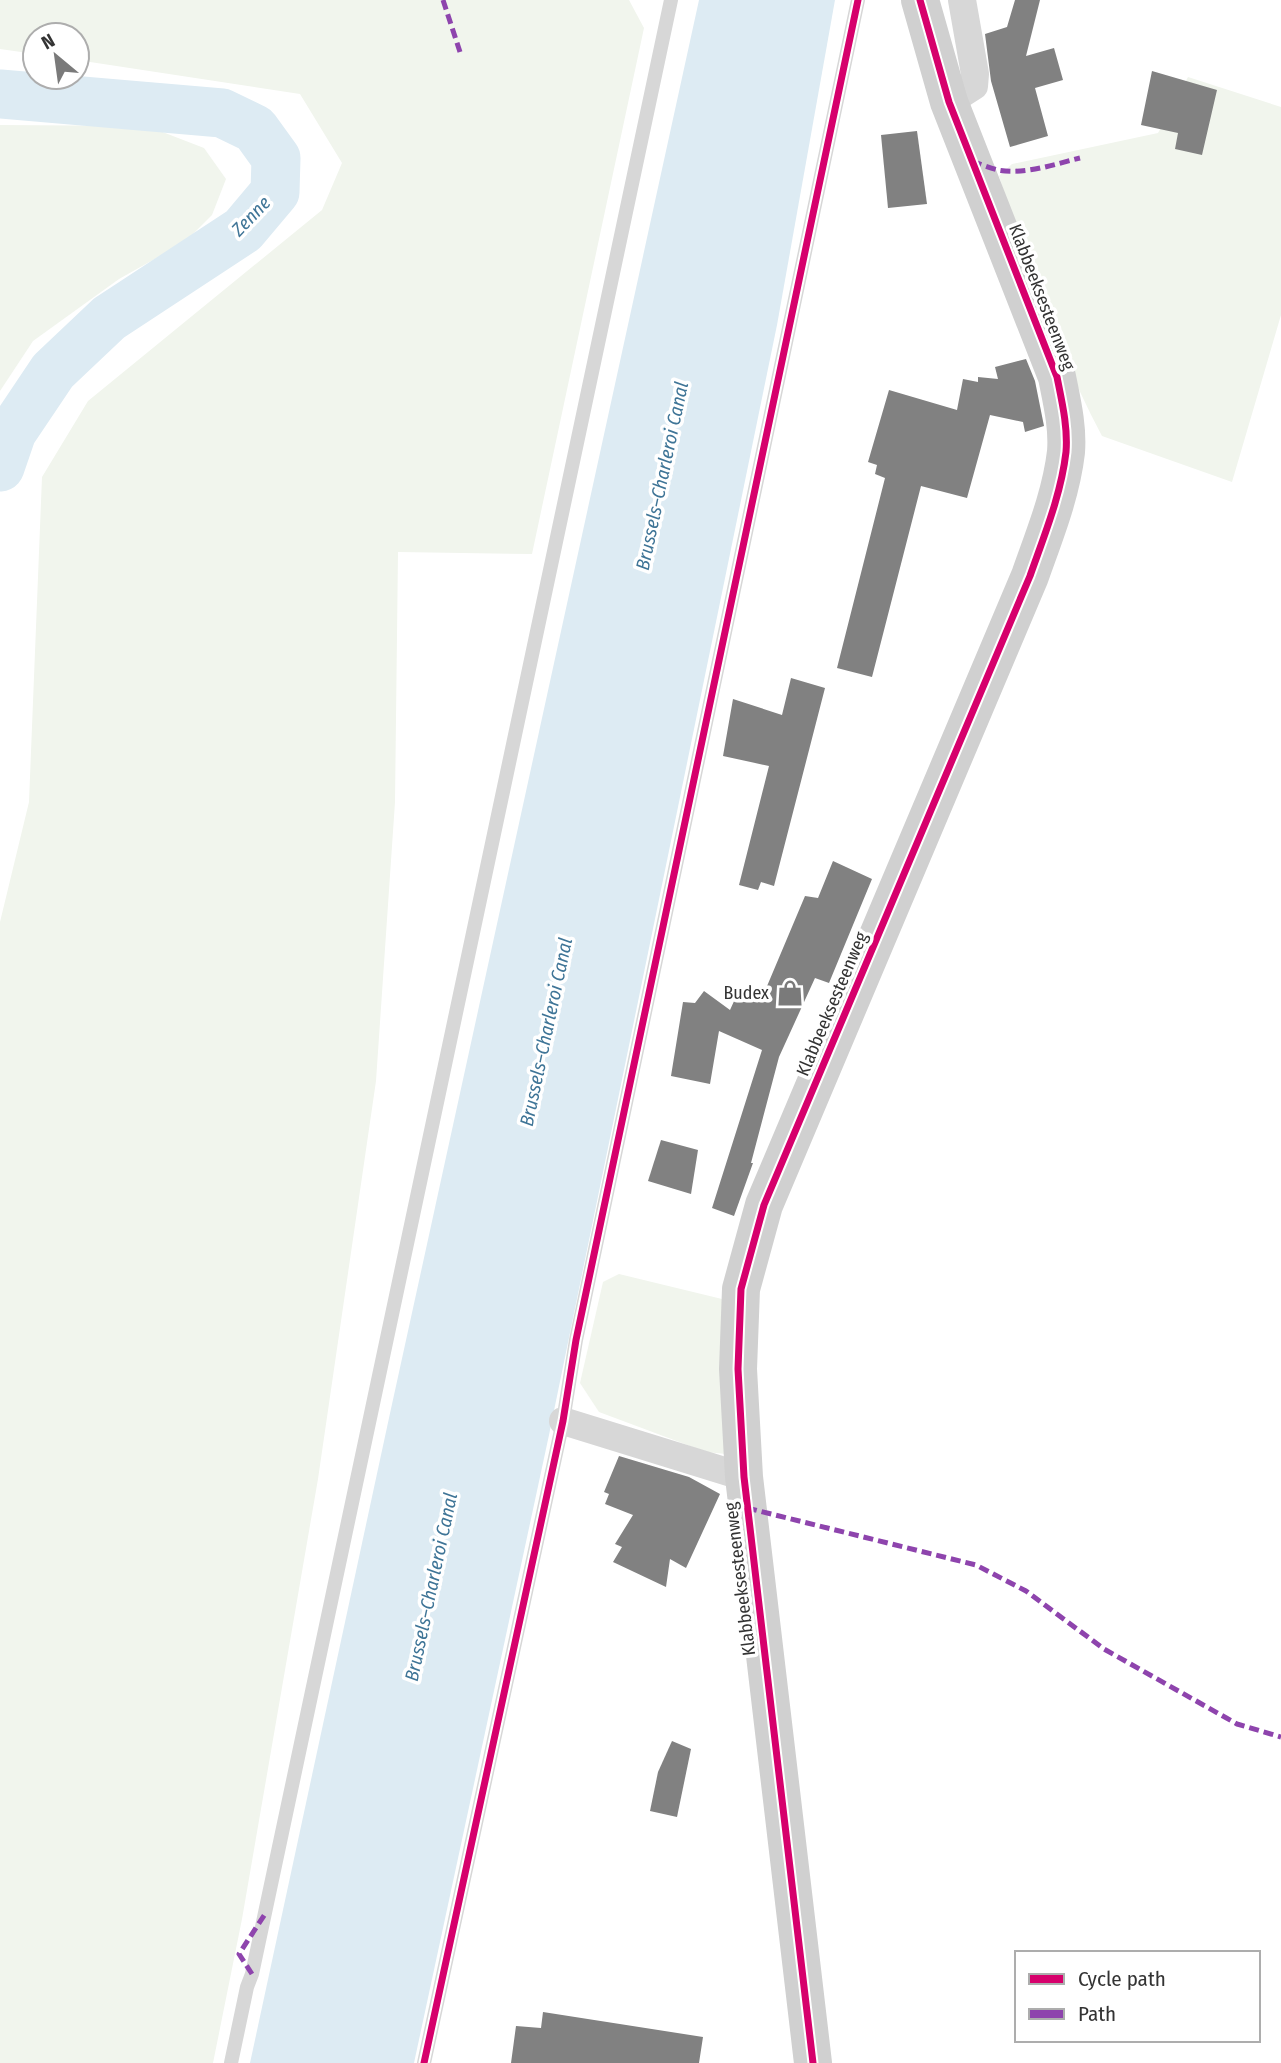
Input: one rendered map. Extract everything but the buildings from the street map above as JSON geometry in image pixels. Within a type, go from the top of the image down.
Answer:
[{"type":"street","name":"Klabbeeksesteenweg","points":[[813,2063],[744,1477],[738,1369],[741,1289],[764,1205],[1030,576],[1052,513],[1066,452],[1065,413],[1057,377],[950,102],[920,0]]},
{"type":"street","points":[[950,102],[974,86],[975,74],[962,0]]},
{"type":"street","name":"Klabbeeksesteenweg","points":[[563,1421],[744,1477]]},
{"type":"lane","points":[[231,2063],[671,0]]},
{"type":"lane","points":[[424,2063],[563,1421],[578,1326],[858,0]]},
{"type":"shaded area","points":[[0,0],[629,0],[644,28],[532,554],[398,552],[395,802],[376,1081],[318,1479],[242,1919],[213,2063],[0,2063],[0,922],[29,802],[42,477],[88,401],[322,210],[342,163],[300,94],[91,62],[91,21],[21,21],[21,52],[0,49]]},
{"type":"shaded area","points":[[1188,77],[1281,107],[1281,315],[1232,482],[1102,436],[1058,341],[999,176],[1012,164],[1158,133]]},
{"type":"shaded area","points":[[0,125],[147,126],[204,148],[226,179],[212,215],[185,242],[119,279],[33,341],[0,391]]},
{"type":"shaded area","points":[[619,1274],[722,1299],[726,1454],[706,1452],[599,1412],[580,1383],[603,1282]]},
{"type":"water","name":"Brussels–Charleroi Canal","points":[[699,0],[835,0],[777,325],[549,1435],[414,2063],[250,2063],[389,1418]]},
{"type":"waterway","name":"Zenne","points":[[0,94],[222,113],[255,129],[276,158],[275,192],[243,230],[109,318],[53,371],[12,432],[0,467]]},
{"type":"marked path","points":[[443,0],[460,52]]},
{"type":"marked path","points":[[972,161],[998,170],[1019,171],[1080,158]]},
{"type":"marked path","points":[[747,1508],[976,1565],[1026,1591],[1104,1649],[1237,1724],[1281,1737]]},
{"type":"marked path","points":[[252,1974],[239,1954],[265,1914]]},
{"type":"cycle path","points":[[424,2063],[563,1421],[576,1340],[858,0]]},
{"type":"cycle path","points":[[813,2063],[744,1477],[738,1369],[741,1289],[764,1205],[1030,576],[1056,500],[1066,452],[1063,405],[1057,377],[949,102],[920,0]]},
{"type":"place","name":"Budex","points":[[790,993]]}]
